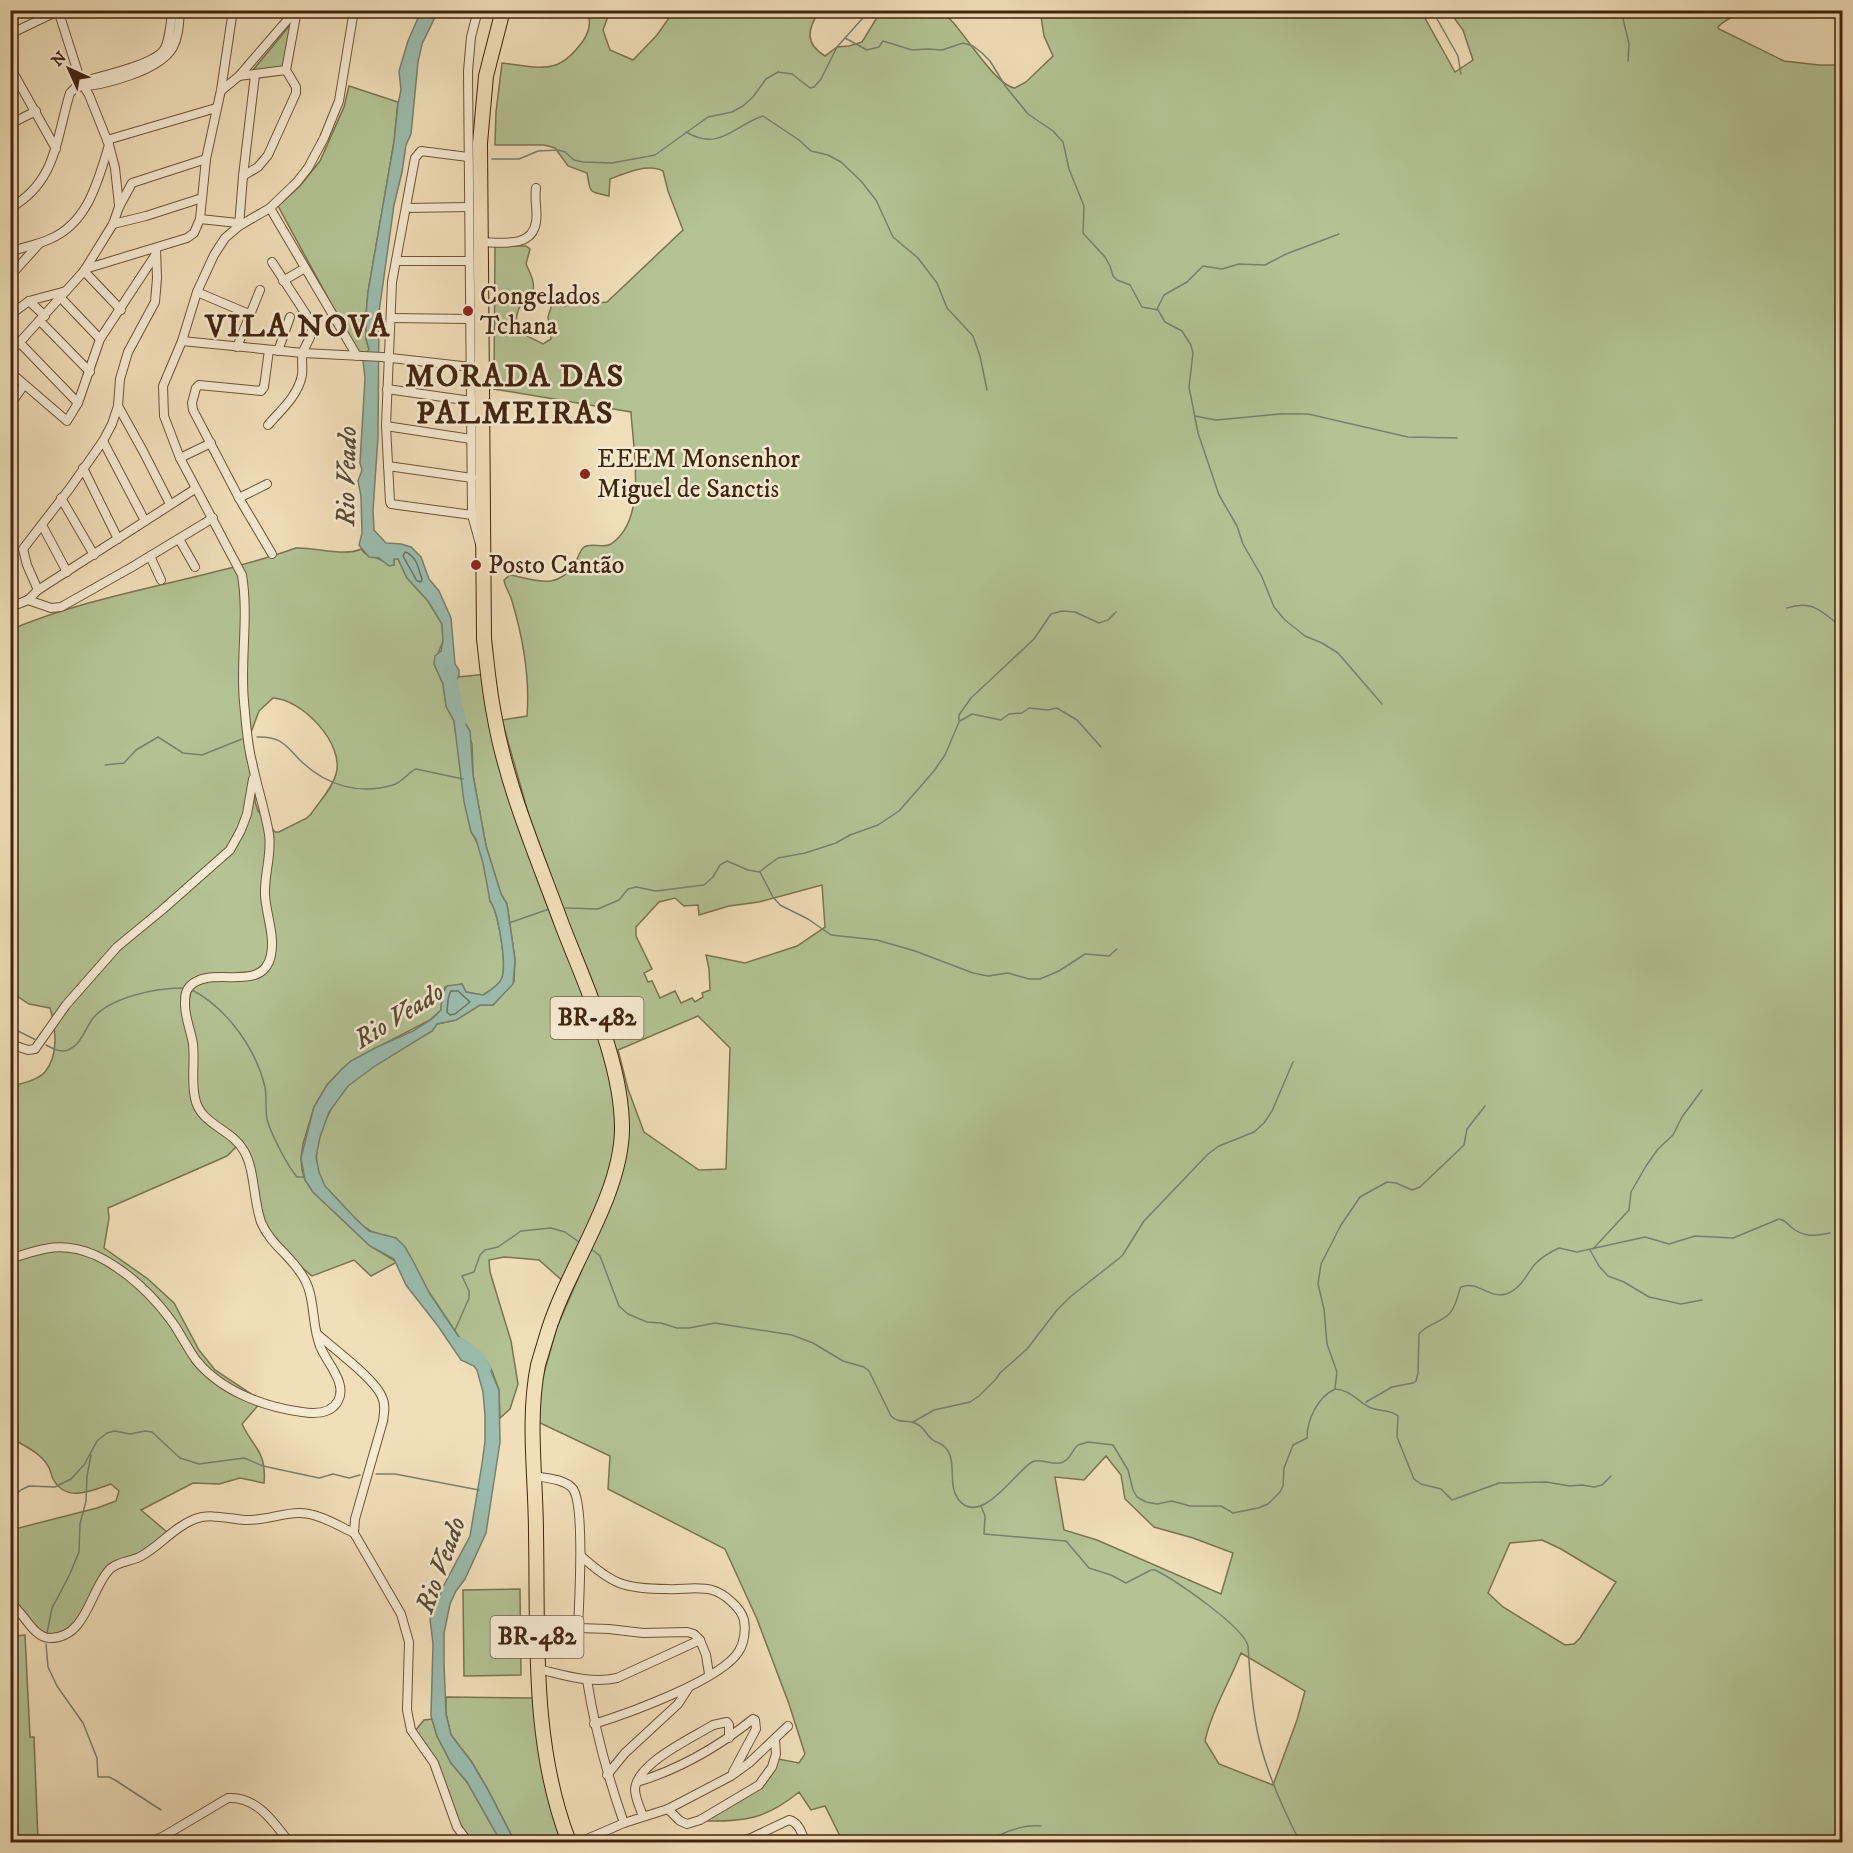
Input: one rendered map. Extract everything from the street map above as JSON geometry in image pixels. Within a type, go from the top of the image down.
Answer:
[{"type":"highway","name":"BR-482","points":[[503,10],[491,56],[483,101],[480,144],[484,639],[494,716],[503,752],[532,843],[608,1049],[619,1089],[622,1132],[614,1178],[549,1329],[538,1365],[533,1429],[537,1642],[545,1758],[558,1813],[569,1842]]},
{"type":"street","points":[[10,208],[36,188],[47,171],[56,149],[70,93],[81,85],[145,62],[160,54],[168,39],[172,10]]},
{"type":"street","points":[[81,85],[130,74],[160,62],[168,55],[176,41],[180,10]]},
{"type":"street","points":[[84,270],[156,250],[187,238],[197,229],[206,159],[221,90],[232,10]]},
{"type":"street","points":[[221,90],[238,76],[297,10]]},
{"type":"street","points":[[243,176],[265,160],[285,120],[296,90],[286,70],[297,10]]},
{"type":"street","points":[[10,1259],[60,1246],[80,1250],[109,1263],[130,1278],[160,1306],[195,1359],[204,1368],[242,1395],[271,1407],[316,1414],[334,1406],[340,1397],[340,1384],[319,1345],[307,1285],[302,1274],[270,1239],[263,1227],[245,1153],[234,1139],[202,1114],[197,1107],[193,1085],[193,1048],[185,1002],[189,987],[198,981],[257,974],[268,964],[272,953],[272,939],[265,889],[270,853],[269,835],[254,772],[244,698],[245,598],[242,575],[180,458],[164,416],[163,391],[197,292],[214,255],[225,238],[239,225],[270,208],[303,176],[333,118],[345,73],[354,10]]},
{"type":"street","points":[[478,10],[471,37],[468,64],[468,158],[472,515],[482,548]]},
{"type":"street","points":[[10,34],[58,11],[81,85],[108,142],[115,168],[119,207]]},
{"type":"street","points":[[10,67],[56,149]]},
{"type":"street","points":[[238,76],[286,70]]},
{"type":"street","points":[[239,225],[255,75]]},
{"type":"street","points":[[108,142],[216,108]]},
{"type":"street","points":[[10,124],[36,111]]},
{"type":"street","points":[[10,252],[40,243],[64,232],[82,213],[99,179],[108,142]]},
{"type":"street","points":[[468,158],[421,151],[416,158],[392,282],[391,318],[386,358],[386,426],[390,502],[394,506],[472,515]]},
{"type":"street","points":[[10,353],[84,270],[113,224],[119,207],[134,182],[206,159]]},
{"type":"street","points":[[479,242],[521,241],[528,238],[536,222],[534,201],[536,188]]},
{"type":"street","points":[[113,224],[201,198]]},
{"type":"street","points":[[406,208],[469,207]]},
{"type":"street","points":[[270,208],[357,356]]},
{"type":"street","points":[[200,219],[239,225]]},
{"type":"street","points":[[10,276],[40,243]]},
{"type":"street","points":[[10,372],[65,421],[68,421],[78,403],[100,339],[121,310],[156,250]]},
{"type":"street","points":[[38,590],[23,549],[103,441],[112,424],[118,406],[120,379],[128,352],[155,302],[156,250]]},
{"type":"street","points":[[396,261],[469,261]]},
{"type":"street","points":[[268,425],[290,401],[297,389],[303,371],[303,353],[313,332],[307,315],[272,262]]},
{"type":"street","points":[[283,281],[305,268]]},
{"type":"street","points":[[84,270],[121,310]]},
{"type":"street","points":[[237,347],[260,290]]},
{"type":"street","points":[[197,292],[249,314]]},
{"type":"street","points":[[10,315],[29,301],[63,294]]},
{"type":"street","points":[[63,294],[100,339]]},
{"type":"street","points":[[29,301],[90,372]]},
{"type":"street","points":[[272,554],[239,498],[193,410],[192,403],[196,388],[202,385],[261,391],[274,350],[290,317]]},
{"type":"street","points":[[391,318],[470,319]]},
{"type":"street","points":[[182,340],[237,347],[471,367]]},
{"type":"street","points":[[20,342],[78,403]]},
{"type":"street","points":[[10,405],[24,385]]},
{"type":"street","points":[[387,389],[471,402]]},
{"type":"street","points":[[118,406],[170,504]]},
{"type":"street","points":[[386,426],[471,439]]},
{"type":"street","points":[[103,441],[145,521]]},
{"type":"street","points":[[180,458],[210,443]]},
{"type":"street","points":[[388,466],[472,478]]},
{"type":"street","points":[[83,468],[118,538]]},
{"type":"street","points":[[239,498],[267,484]]},
{"type":"street","points":[[10,597],[18,604],[28,600],[38,590],[195,489]]},
{"type":"street","points":[[61,498],[94,555]]},
{"type":"street","points":[[28,600],[57,608],[213,518]]},
{"type":"street","points":[[42,525],[67,572]]},
{"type":"street","points":[[179,539],[195,567]]},
{"type":"street","points":[[150,556],[161,580]]},
{"type":"street","points":[[10,1044],[28,1050],[35,1049],[66,1005],[117,946],[230,850],[241,831],[247,814],[254,772]]},
{"type":"street","points":[[317,1334],[374,1384],[382,1395],[385,1406],[383,1421],[355,1519],[354,1533]]},
{"type":"street","points":[[534,1476],[557,1480],[573,1488],[579,1508],[578,1628]]},
{"type":"street","points":[[10,1603],[38,1635],[55,1638],[67,1633],[89,1608],[103,1577],[112,1568],[124,1561],[140,1558],[179,1525],[198,1517],[245,1520],[268,1519],[299,1513],[323,1518],[354,1533],[401,1614],[409,1642],[407,1710],[411,1730],[434,1763],[458,1827],[468,1842]]},
{"type":"street","points":[[580,1556],[606,1578],[622,1586],[667,1590],[695,1587],[714,1590],[738,1608],[745,1629],[739,1652],[726,1665],[689,1687],[594,1724]]},
{"type":"street","points":[[537,1642],[578,1628],[643,1633],[687,1632],[694,1634],[700,1640],[706,1654],[709,1674]]},
{"type":"street","points":[[538,1669],[587,1680],[606,1680],[617,1678],[700,1640]]},
{"type":"street","points":[[587,1680],[594,1724],[607,1775],[624,1823]]},
{"type":"street","points":[[607,1775],[625,1752],[678,1704],[689,1687]]},
{"type":"street","points":[[637,1782],[683,1765],[729,1738],[753,1719],[757,1724],[753,1735],[731,1776]]},
{"type":"street","points":[[643,1816],[635,1791],[637,1782],[652,1762],[713,1725],[727,1722],[729,1738]]},
{"type":"street","points":[[580,1842],[624,1823],[668,1809],[731,1776],[750,1763],[788,1726]]},
{"type":"street","points":[[668,1809],[680,1821],[687,1824],[700,1820],[759,1785],[772,1767],[776,1754],[775,1740]]},
{"type":"street","points":[[150,1842],[228,1798],[240,1797],[252,1802],[264,1812],[289,1842]]},
{"type":"street","points":[[736,1842],[751,1838],[789,1820],[797,1825],[805,1842]]},
{"type":"green space","points":[[1040,10],[1421,11],[1455,72],[1473,60],[1463,30],[1449,11],[1750,11],[1729,19],[1718,27],[1719,29],[1784,61],[1842,65],[1842,1842],[843,1842],[825,1806],[811,1810],[799,1792],[776,1808],[754,1817],[731,1821],[703,1821],[750,1791],[773,1758],[799,1763],[805,1754],[757,1619],[725,1549],[608,1489],[610,1456],[536,1421],[537,1398],[557,1327],[605,1217],[626,1119],[572,937],[529,816],[502,720],[527,716],[528,702],[522,644],[512,601],[504,580],[510,575],[538,581],[554,580],[568,572],[584,547],[611,544],[623,533],[630,518],[636,483],[631,412],[494,389],[495,246],[526,246],[530,249],[526,264],[533,280],[533,293],[531,298],[526,297],[522,303],[516,324],[527,336],[543,344],[551,339],[548,317],[553,301],[556,299],[565,306],[571,297],[597,303],[607,302],[683,230],[663,171],[644,168],[610,179],[609,196],[593,192],[587,173],[568,166],[555,148],[544,145],[495,145],[496,112],[502,63],[547,67],[565,60],[587,34],[590,23],[587,11],[610,11],[603,30],[610,50],[633,60],[657,35],[674,11],[819,11],[812,24],[810,35],[814,46],[825,56],[837,47],[862,42],[881,11],[932,11],[950,19],[990,69],[1007,85],[1015,88],[1026,82],[1053,56],[1044,36]],"holes":[[[822,885],[825,927],[797,946],[745,963],[706,955],[710,990],[702,993],[703,997],[695,1002],[692,998],[681,1003],[675,991],[660,998],[652,981],[648,982],[644,973],[652,969],[636,936],[636,927],[659,902],[675,898],[684,906],[698,905],[699,915],[729,906],[759,902]],[[698,1016],[730,1048],[726,1169],[699,1170],[644,1132],[628,1089],[618,1050]],[[1106,1456],[1121,1475],[1125,1499],[1154,1527],[1233,1553],[1221,1594],[1097,1540],[1064,1530],[1055,1477],[1084,1480]],[[1542,1540],[1616,1582],[1580,1638],[1574,1644],[1565,1645],[1503,1607],[1488,1593],[1510,1543]],[[1241,1653],[1305,1691],[1273,1785],[1219,1764],[1205,1741],[1221,1697]]]},
{"type":"green space","points":[[291,24],[284,69],[253,70]]},
{"type":"green space","points":[[349,86],[398,102],[394,142],[368,292],[366,339],[369,350],[365,358],[360,357],[278,206],[299,187],[320,161],[344,107]]},
{"type":"green space","points":[[296,548],[304,548],[338,552],[361,549],[368,555],[394,565],[394,559],[398,559],[407,578],[428,601],[442,624],[443,641],[434,664],[443,684],[446,706],[454,721],[471,832],[482,856],[490,901],[499,927],[503,952],[503,973],[498,984],[483,995],[466,992],[462,984],[445,987],[441,1010],[430,1020],[351,1061],[327,1085],[314,1107],[301,1158],[305,1180],[313,1192],[370,1246],[397,1262],[371,1276],[354,1260],[312,1276],[284,1251],[270,1233],[262,1210],[253,1163],[242,1141],[227,1156],[108,1208],[109,1218],[104,1248],[148,1279],[174,1303],[199,1350],[215,1370],[262,1401],[242,1424],[262,1457],[264,1483],[240,1478],[219,1484],[193,1483],[141,1510],[167,1532],[145,1556],[115,1566],[73,1624],[60,1634],[43,1641],[34,1635],[13,1604],[11,1530],[97,1508],[116,1501],[119,1491],[111,1484],[87,1492],[65,1491],[53,1479],[41,1457],[11,1438],[11,1086],[34,1079],[45,1072],[53,1058],[55,1041],[50,1008],[29,1004],[11,992],[10,630],[80,605]],"holes":[[[273,698],[296,706],[319,725],[328,737],[337,762],[332,785],[311,814],[275,832],[258,811],[255,802],[250,735],[259,711]]]},
{"type":"green space","points":[[487,674],[490,699],[611,1071],[617,1112],[615,1159],[565,1283],[539,1260],[504,1257],[489,1260],[490,1272],[511,1341],[518,1384],[510,1409],[500,1418],[499,1390],[487,1362],[463,1343],[388,1236],[366,1228],[325,1187],[319,1175],[317,1162],[320,1134],[332,1108],[348,1086],[377,1063],[432,1031],[437,1024],[456,1020],[480,1005],[493,1005],[514,982],[515,960],[507,904],[501,894],[486,846],[473,775],[472,744],[453,699],[452,689],[458,677]]},
{"type":"green space","points":[[520,1589],[521,1675],[464,1676],[463,1590]]},
{"type":"green space","points":[[25,1635],[30,1737],[34,1737],[38,1842],[11,1842],[11,1641],[15,1636]]},
{"type":"green space","points":[[446,1697],[534,1698],[543,1771],[561,1842],[515,1842],[471,1761],[451,1735],[446,1714]]},
{"type":"green space","points":[[432,1719],[437,1736],[451,1763],[467,1782],[501,1842],[470,1842],[457,1820],[442,1783],[414,1732],[424,1720]]},
{"type":"water","points":[[421,11],[438,11],[422,44],[418,62],[411,134],[406,145],[394,205],[379,312],[378,437],[373,510],[374,530],[386,543],[411,547],[421,557],[429,579],[439,591],[451,618],[455,664],[459,670],[452,689],[453,699],[470,731],[473,775],[486,846],[501,894],[507,904],[515,960],[513,984],[493,1005],[480,1005],[456,1020],[437,1024],[432,1031],[375,1066],[348,1086],[329,1112],[316,1157],[325,1186],[356,1219],[369,1231],[396,1238],[405,1247],[430,1294],[463,1343],[487,1362],[499,1390],[500,1442],[486,1533],[465,1579],[450,1604],[444,1633],[444,1663],[446,1714],[451,1735],[471,1761],[515,1842],[501,1842],[467,1782],[451,1763],[437,1736],[431,1716],[433,1644],[430,1619],[444,1585],[470,1536],[482,1464],[485,1415],[483,1392],[477,1370],[474,1366],[461,1360],[406,1285],[394,1259],[370,1246],[313,1192],[305,1180],[301,1158],[314,1107],[327,1085],[342,1069],[351,1061],[413,1031],[432,1019],[441,1010],[442,995],[447,986],[462,984],[466,992],[483,995],[498,984],[503,973],[503,952],[499,927],[490,901],[483,863],[476,839],[471,832],[464,802],[454,721],[446,706],[443,684],[434,664],[435,656],[441,651],[443,641],[442,624],[428,601],[407,578],[398,559],[394,559],[394,565],[389,566],[379,558],[369,557],[359,545],[362,533],[361,496],[358,481],[362,470],[360,463],[365,378],[363,361],[369,349],[366,339],[368,292],[394,142],[401,90],[399,71],[408,41]]},
{"type":"waterway","points":[[492,159],[519,159],[538,151],[558,150],[565,152],[574,160],[583,162],[612,163],[655,155],[708,117],[732,112],[743,106],[766,79],[778,72],[792,74],[810,88],[814,87],[821,79],[837,47],[870,10]]},
{"type":"waterway","points":[[1432,10],[1458,56],[1461,74]]},
{"type":"waterway","points":[[1621,10],[1629,44],[1628,61]]},
{"type":"waterway","points":[[845,38],[867,50],[879,47],[883,41],[912,50],[942,50],[963,43],[973,46],[990,61],[1006,87],[1028,114],[1053,131],[1063,142],[1069,169],[1084,206],[1083,233],[1105,257],[1113,276],[1130,285],[1142,307],[1158,310],[1165,322],[1182,331],[1191,345],[1193,353],[1189,387],[1198,433],[1219,495],[1237,526],[1243,544],[1262,577],[1274,607],[1285,620],[1305,636],[1338,653],[1382,704]]},
{"type":"waterway","points":[[686,132],[708,139],[718,138],[763,116],[799,140],[811,151],[828,155],[841,162],[861,181],[876,200],[893,237],[918,258],[937,283],[947,308],[973,336],[987,390]]},
{"type":"waterway","points":[[1157,309],[1164,295],[1187,282],[1203,266],[1222,269],[1239,264],[1265,265],[1286,254],[1339,234]]},
{"type":"waterway","points":[[1195,416],[1216,420],[1280,414],[1308,414],[1408,437],[1457,438]]},
{"type":"waterway","points":[[1787,608],[1811,606],[1842,627]]},
{"type":"waterway","points":[[565,908],[598,909],[619,900],[628,889],[636,887],[656,891],[704,885],[713,877],[720,865],[727,861],[759,872],[778,858],[805,853],[836,843],[850,835],[878,825],[899,811],[934,771],[945,755],[959,722],[959,715],[971,698],[1034,639],[1051,614],[1062,611],[1075,612],[1099,623],[1108,620],[1116,612]]},
{"type":"waterway","name":"Rio Veado","points":[[451,673],[461,722]]},
{"type":"waterway","points":[[960,721],[972,714],[1001,720],[1009,714],[1022,713],[1029,708],[1048,710],[1057,708],[1077,720],[1101,747]]},
{"type":"waterway","points":[[105,765],[124,763],[136,750],[158,737],[183,753],[202,755],[242,739]]},
{"type":"waterway","points":[[257,737],[273,738],[288,747],[303,763],[323,778],[345,786],[381,788],[400,782],[416,769],[463,779]]},
{"type":"waterway","points":[[760,872],[773,897],[780,905],[808,919],[831,935],[877,940],[915,951],[973,973],[988,976],[1008,973],[1029,979],[1040,979],[1059,971],[1085,954],[1109,956],[1117,949]]},
{"type":"waterway","points":[[509,923],[549,909]]},
{"type":"waterway","points":[[46,1045],[59,1051],[68,1050],[80,1040],[94,1017],[112,1004],[147,992],[182,988]]},
{"type":"waterway","points":[[192,990],[217,1007],[247,1044],[255,1058],[265,1087],[266,1115],[269,1125],[293,1172],[297,1177],[304,1177]]},
{"type":"waterway","points":[[10,1027],[36,1040]]},
{"type":"waterway","points":[[913,1422],[934,1410],[970,1402],[979,1396],[1027,1349],[1070,1297],[1122,1256],[1144,1221],[1208,1154],[1219,1146],[1254,1132],[1264,1123],[1272,1111],[1293,1062]]},
{"type":"waterway","points":[[1593,1249],[1629,1210],[1631,1192],[1646,1166],[1658,1149],[1673,1135],[1682,1117],[1702,1090]]},
{"type":"waterway","points":[[1335,1388],[1337,1372],[1327,1344],[1324,1309],[1318,1284],[1321,1264],[1341,1225],[1360,1197],[1387,1182],[1412,1190],[1420,1187],[1464,1145],[1467,1129],[1485,1106]]},
{"type":"waterway","points":[[1366,1402],[1392,1387],[1416,1381],[1419,1334],[1452,1311],[1461,1287],[1467,1285],[1494,1294],[1506,1294],[1519,1285],[1538,1261],[1559,1248],[1577,1252],[1645,1237],[1669,1244],[1695,1236],[1733,1238],[1779,1219],[1805,1235],[1830,1233]]},
{"type":"waterway","points":[[455,1330],[469,1298],[469,1291],[462,1276],[474,1272],[480,1255],[485,1250],[498,1247],[521,1231],[551,1228],[565,1232],[579,1242]]},
{"type":"waterway","points":[[590,1248],[600,1256],[619,1306],[628,1314],[647,1322],[677,1328],[715,1323],[792,1335],[813,1343],[843,1361],[864,1367],[869,1371],[891,1416],[897,1420],[919,1425],[931,1438],[945,1447],[951,1459],[955,1493],[958,1499],[967,1506],[977,1507],[987,1503],[1032,1462],[1063,1462],[1078,1445],[1088,1442],[1113,1445],[1128,1470],[1137,1497],[1146,1502],[1157,1504],[1172,1501],[1190,1506],[1221,1506],[1233,1513],[1258,1508],[1268,1504],[1280,1492],[1283,1486],[1284,1468],[1293,1445],[1307,1438],[1311,1416],[1323,1397],[1335,1389],[1350,1394],[1369,1407],[1392,1412],[1398,1416],[1397,1437],[1414,1479],[1421,1484],[1441,1489],[1452,1500],[1499,1483],[1546,1482],[1594,1487],[1602,1485],[1611,1476]]},
{"type":"waterway","points":[[1590,1250],[1608,1276],[1624,1282],[1649,1297],[1681,1304],[1702,1300]]},
{"type":"waterway","name":"Rio Veado","points":[[460,1342],[478,1355],[486,1369]]},
{"type":"waterway","points":[[10,1500],[29,1486],[55,1487],[71,1479],[84,1465],[97,1441],[107,1433],[115,1431],[130,1434],[152,1432],[180,1458],[199,1464],[244,1458],[263,1466],[319,1478],[333,1474],[349,1478],[360,1475]]},
{"type":"waterway","points":[[47,1633],[52,1608],[79,1552],[80,1524],[86,1501],[91,1455]]},
{"type":"waterway","points":[[376,1474],[395,1474],[479,1490]]},
{"type":"waterway","points":[[981,1506],[985,1516],[984,1534],[1066,1541],[1089,1568],[1126,1583],[1155,1570],[1192,1593],[1234,1627],[1248,1646],[1253,1705],[1262,1752],[1300,1842]]},
{"type":"waterway","points":[[46,1644],[48,1667],[57,1686],[83,1723],[97,1758],[98,1777],[109,1777],[115,1780],[161,1810]]},
{"type":"waterway","points":[[981,1842],[1017,1828],[1041,1826]]},
{"type":"place","name":"Congelados Tchana","points":[[468,311]]},
{"type":"place","name":"EEEM Monsenhor Miguel de Sanctis","points":[[585,474]]},
{"type":"place","name":"Posto Cantão","points":[[476,565]]},
{"type":"district","name":"VILA NOVA","points":[[298,327]]},
{"type":"district","name":"MORADA DAS PALMEIRAS","points":[[515,396]]}]
